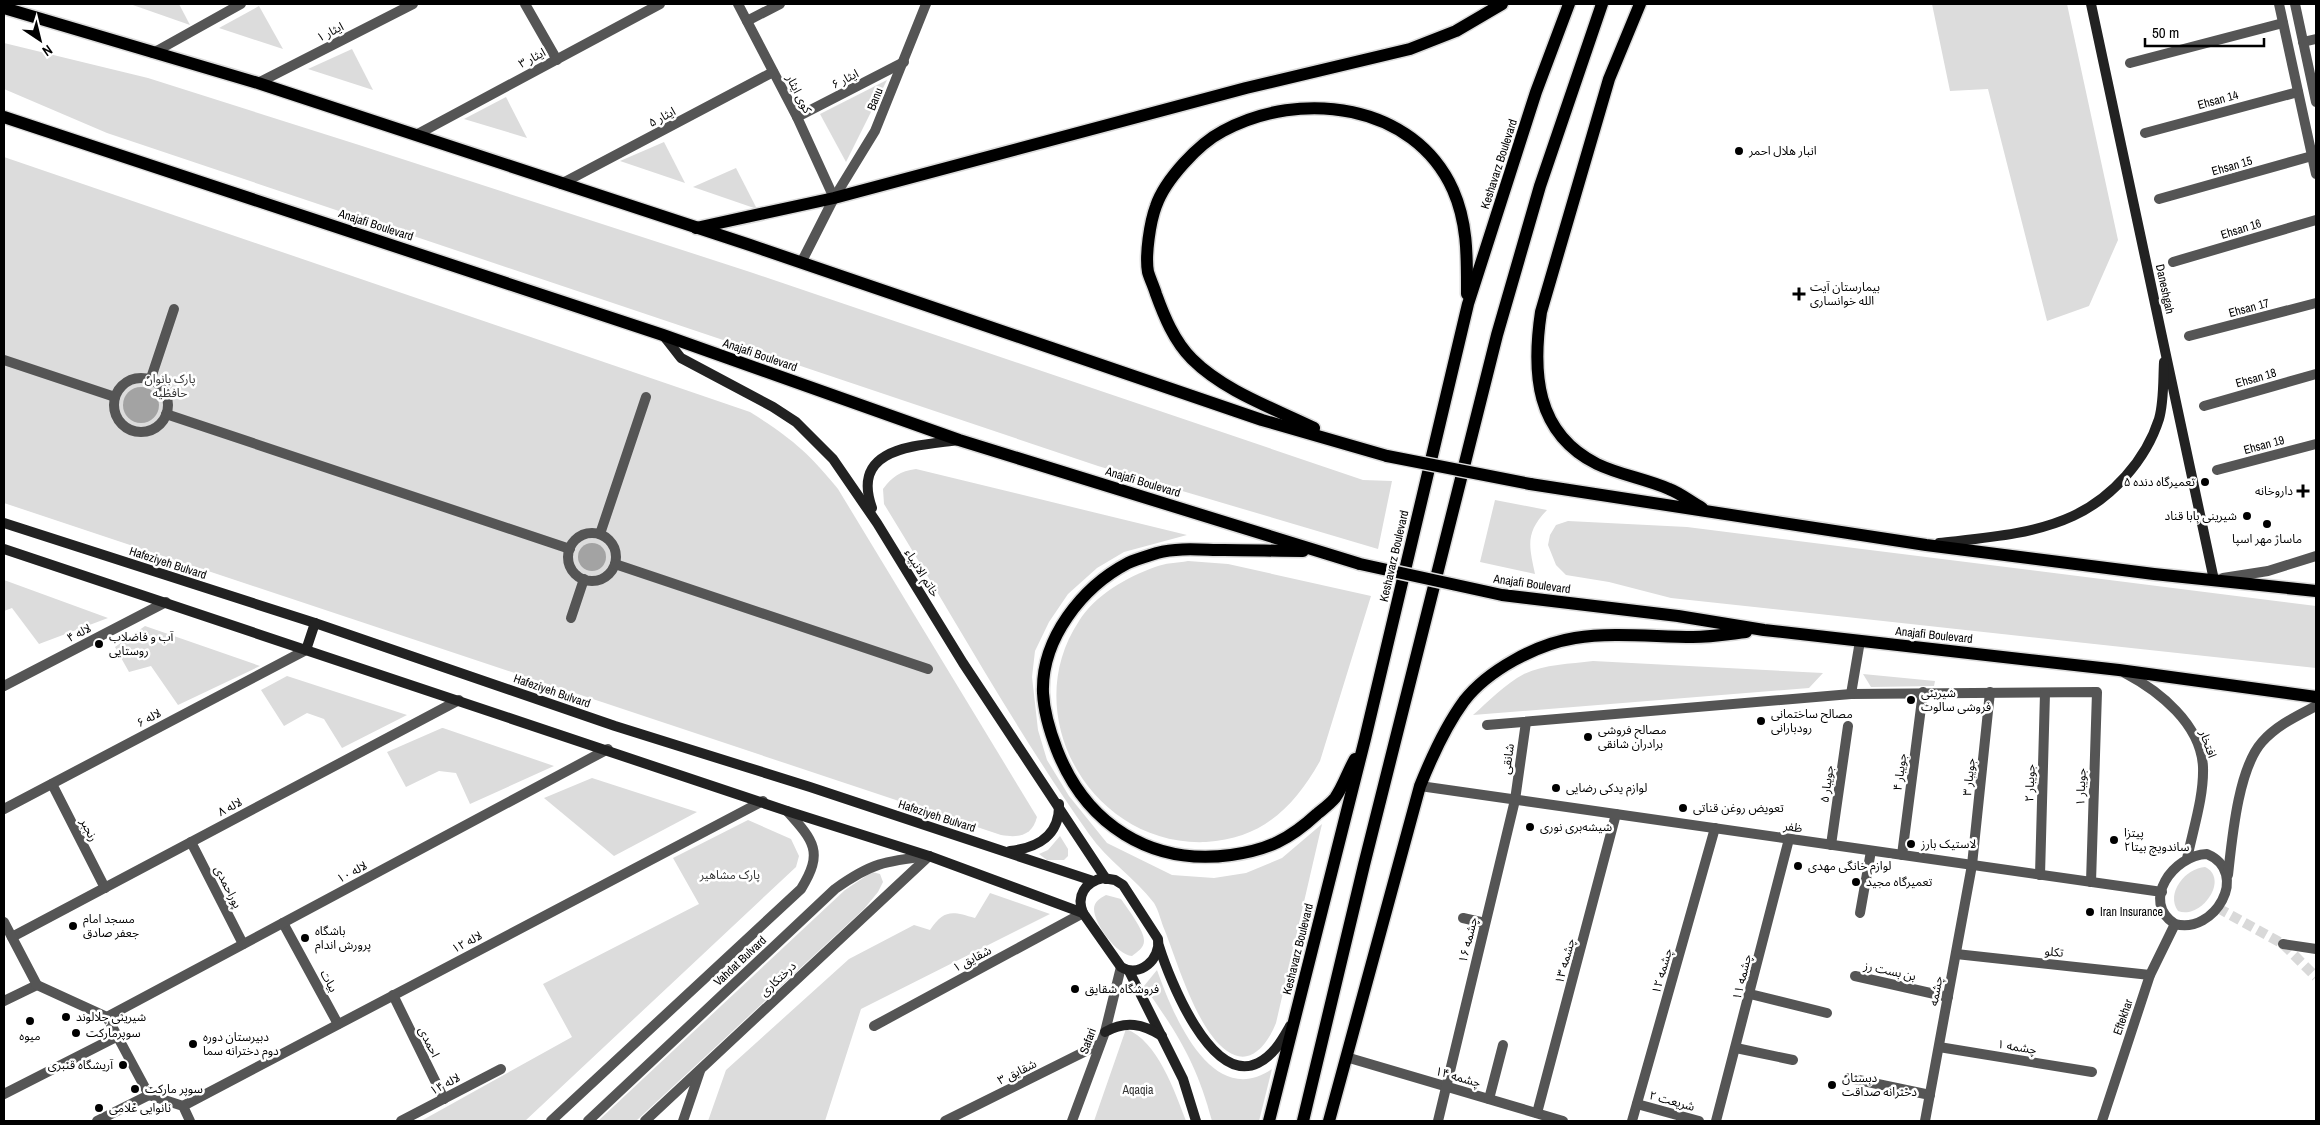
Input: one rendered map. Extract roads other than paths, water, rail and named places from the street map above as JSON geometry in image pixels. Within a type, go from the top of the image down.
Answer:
[{"type":"main road","points":[[694,228],[834,198],[1246,88],[1410,49],[1456,31],[1502,4]]},
{"type":"main road","name":"Keshavarz Boulevard","points":[[1269,1121],[1365,739],[1468,304],[1536,92],[1569,4]]},
{"type":"main road","points":[[1303,1121],[1364,865],[1497,335],[1540,186],[1602,4]]},
{"type":"main road","points":[[1640,4],[1609,79],[1542,312],[1536,352],[1538,386],[1542,403],[1559,432],[1583,456],[1599,465],[1671,489],[1706,511]]},
{"type":"main road","name":"Daneshgah","points":[[2091,4],[2214,580]]},
{"type":"main road","points":[[4,8],[258,83],[801,263],[1262,420],[1338,440],[1387,456],[1530,484],[1926,545],[2316,591]]},
{"type":"main road","points":[[1338,440],[1218,381],[1191,358],[1173,333],[1148,271],[1149,237],[1156,206],[1171,179],[1194,154],[1222,131],[1255,117],[1286,110],[1324,107],[1359,113],[1387,122],[1414,140],[1434,160],[1453,189],[1463,216],[1466,242],[1468,304]]},
{"type":"main road","name":"Anajafi Boulevard","points":[[4,116],[663,335],[959,440],[1360,564],[1502,595],[1678,616],[1764,630],[2120,670],[2316,697]]},
{"type":"main road","name":"خاتم الانبیاء","points":[[663,335],[681,358],[773,406],[796,422],[833,459],[877,523],[963,663],[1059,804],[1106,878]]},
{"type":"main road","points":[[1926,545],[2009,534],[2041,527],[2073,516],[2105,496],[2129,473],[2146,449],[2159,418],[2165,351]]},
{"type":"main road","points":[[877,523],[866,484],[875,465],[882,458],[900,449],[959,440]]},
{"type":"main road","name":"Hafeziyeh Bulvard","points":[[4,523],[314,623],[615,726],[810,787],[1093,882]]},
{"type":"main road","points":[[5,550],[608,749],[763,801],[787,811],[929,856],[1082,913]]},
{"type":"main road","points":[[1317,551],[1186,550],[1160,552],[1128,563],[1120,568],[1099,583],[1073,608],[1056,636],[1047,662],[1043,692],[1050,731],[1071,780],[1090,808],[1118,831],[1146,845],[1180,855],[1215,857],[1250,853],[1274,846],[1301,829],[1335,798],[1365,739]]},
{"type":"main road","points":[[306,650],[314,623]]},
{"type":"main road","points":[[1329,1121],[1420,786],[1443,734],[1465,700],[1493,674],[1529,652],[1552,643],[1576,638],[1696,637],[1764,630]]},
{"type":"main road","points":[[1004,852],[1029,849],[1046,838],[1058,820],[1059,804]]},
{"type":"main road","points":[[1196,1121],[1183,1079],[1163,1037],[1125,969],[1082,913],[1079,903],[1081,895],[1093,882],[1106,878],[1115,880],[1123,886],[1154,932],[1172,980],[1201,1034],[1215,1052],[1229,1062],[1238,1066],[1258,1063],[1271,1054],[1280,1044],[1294,1021]]},
{"type":"main road","points":[[1125,969],[1140,969],[1151,962],[1159,945]]},
{"type":"main road","points":[[1105,1032],[1119,1025],[1137,1024],[1149,1028],[1163,1037]]},
{"type":"street","points":[[153,53],[241,4]]},
{"type":"street","name":"ایثار ۱","points":[[258,83],[413,4]]},
{"type":"street","points":[[525,4],[557,60]]},
{"type":"street","name":"ایثار ۳","points":[[416,135],[660,4]]},
{"type":"street","name":"کوی ایثار","points":[[738,4],[797,117],[834,198]]},
{"type":"street","points":[[747,21],[780,4]]},
{"type":"street","name":"Banu","points":[[801,263],[834,198],[875,132],[926,4]]},
{"type":"street","points":[[2279,4],[2316,174]]},
{"type":"street","points":[[2295,4],[2316,102]]},
{"type":"street","points":[[2130,63],[2283,23]]},
{"type":"street","points":[[2303,42],[2316,39]]},
{"type":"street","name":"ایثار ۶","points":[[797,117],[904,62]]},
{"type":"street","name":"ایثار ۵","points":[[561,184],[773,72]]},
{"type":"street","name":"Ehsan 14","points":[[2145,133],[2298,92]]},
{"type":"street","name":"Ehsan 15","points":[[2160,200],[2312,156]]},
{"type":"street","name":"Ehsan 16","points":[[2173,262],[2316,220]]},
{"type":"street","name":"Ehsan 17","points":[[2189,336],[2316,303]]},
{"type":"street","points":[[150,381],[174,310]]},
{"type":"street","points":[[4,360],[115,397]]},
{"type":"street","name":"Ehsan 18","points":[[2204,406],[2316,374]]},
{"type":"street","points":[[135,379],[150,381],[161,388],[166,396],[166,414],[162,422],[154,428],[146,432],[137,432],[120,423],[114,406],[115,397],[126,382],[135,379]]},
{"type":"street","points":[[600,534],[646,397]]},
{"type":"street","points":[[166,414],[570,549]]},
{"type":"street","name":"Ehsan 19","points":[[2217,470],[2316,444]]},
{"type":"street","points":[[600,534],[608,539],[613,546],[616,555],[615,564],[603,578],[594,580],[584,579],[576,574],[571,567],[568,558],[570,549],[574,541],[582,535],[600,534]]},
{"type":"street","points":[[2214,580],[2268,571],[2316,556]]},
{"type":"street","points":[[615,564],[928,669]]},
{"type":"street","points":[[571,618],[584,579]]},
{"type":"street","name":"لاله ۴","points":[[4,686],[166,602]]},
{"type":"street","points":[[1851,694],[1860,641]]},
{"type":"street","name":"لاله ۶","points":[[4,809],[306,650]]},
{"type":"street","name":"افتخار","points":[[2120,670],[2141,681],[2174,708],[2185,722],[2200,751],[2203,766],[2202,782],[2187,859]]},
{"type":"street","points":[[1487,725],[1851,694],[1924,692],[2046,693]]},
{"type":"street","name":"جویبار ۴","points":[[1902,855],[1924,692]]},
{"type":"street","name":"جویبار ۳","points":[[1972,865],[1990,692]]},
{"type":"street","name":"جویبار ۱","points":[[2046,693],[2097,692],[2091,882]]},
{"type":"street","name":"جویبار ۲","points":[[2040,875],[2046,693]]},
{"type":"street","name":"لاله ۸","points":[[12,937],[459,700]]},
{"type":"street","points":[[2228,878],[2225,868],[2218,859],[2207,854],[2196,855],[2187,859],[2170,872],[2162,892],[2163,913],[2175,924],[2192,926],[2210,916],[2223,899],[2228,878],[2234,827],[2242,787],[2252,757],[2261,743],[2273,731],[2316,706]]},
{"type":"street","name":"شانقی","points":[[1515,800],[1526,722]]},
{"type":"street","name":"جویبار ۵","points":[[1832,845],[1848,726]]},
{"type":"street","name":"لاله ۱۰","points":[[107,1017],[608,749]]},
{"type":"street","name":"رنجبر","points":[[52,784],[105,888]]},
{"type":"street","name":"ظفر","points":[[1420,786],[2162,892]]},
{"type":"street","name":"چشمه ۱۶","points":[[1438,1121],[1515,800]]},
{"type":"street","name":"لاله ۱۲","points":[[183,1106],[763,801]]},
{"type":"street","name":"Vahdat Bulvard","points":[[551,1121],[801,889],[814,867],[814,851],[801,826],[787,811]]},
{"type":"street","name":"چشمه ۱۳","points":[[1537,1113],[1616,814]]},
{"type":"street","name":"چشمه ۱۲","points":[[1632,1121],[1715,828]]},
{"type":"street","name":"چشمه ۱۱","points":[[1716,1121],[1789,839]]},
{"type":"street","name":"پوراحمدی","points":[[190,842],[243,944]]},
{"type":"street","points":[[1860,913],[1871,851]]},
{"type":"street","name":"Vahdat Bulvard","points":[[588,1121],[835,889],[853,876],[877,864],[929,856]]},
{"type":"street","name":"درختکاری","points":[[645,1121],[929,856]]},
{"type":"street","name":"چشمه","points":[[1925,1121],[1972,865]]},
{"type":"street","name":"شقایق ۱","points":[[874,1026],[1082,913]]},
{"type":"street","points":[[1463,918],[1485,923]]},
{"type":"street","points":[[4,922],[37,985],[107,1017],[149,1095],[183,1106],[190,1121]]},
{"type":"street","name":"بیات","points":[[283,923],[338,1024]]},
{"type":"street","name":"Eftekhar","points":[[2102,1121],[2150,975],[2175,924]]},
{"type":"street","points":[[2283,944],[2316,949]]},
{"type":"street","name":"تکلو","points":[[1956,954],[2150,975]]},
{"type":"street","name":"Safari","points":[[1072,1121],[1105,1032],[1125,969]]},
{"type":"street","name":"بن بست رز","points":[[1855,976],[1948,997]]},
{"type":"street","points":[[4,1001],[37,985]]},
{"type":"street","points":[[1750,994],[1826,1013]]},
{"type":"street","name":"احمدی","points":[[393,996],[444,1099]]},
{"type":"street","points":[[4,1094],[118,1036]]},
{"type":"street","name":"شقایق ۳","points":[[945,1121],[1100,1044]]},
{"type":"street","points":[[1489,1099],[1503,1045]]},
{"type":"street","name":"چشمه ۱","points":[[1939,1047],[2092,1072]]},
{"type":"street","points":[[1736,1048],[1792,1060]]},
{"type":"street","name":"چشمه ۱۴","points":[[1346,1057],[1563,1121]]},
{"type":"street","name":"لاله ۱۴","points":[[401,1121],[501,1069]]},
{"type":"street","points":[[683,1121],[700,1070]]},
{"type":"street","points":[[1849,1078],[1930,1095]]},
{"type":"street","points":[[98,1121],[149,1095]]},
{"type":"street","name":"شریعت ۲","points":[[1637,1104],[1699,1121]]},
{"type":"tunnel","points":[[2218,908],[2283,944],[2316,977]]},
{"type":"place","name":"انبار هلال احمر","points":[[1739,151]]},
{"type":"place","name":"بیمارستان آیت الله خوانساری","points":[[1799,294]]},
{"type":"place","name":"تعمیرگاه دنده ۵","points":[[2205,482]]},
{"type":"place","name":"داروخانه","points":[[2303,491]]},
{"type":"place","name":"شیرینی بابا قناد","points":[[2247,516]]},
{"type":"place","name":"ماساژ مهر اسپا","points":[[2267,524]]},
{"type":"place","name":"آب و فاضلاب روستایی","points":[[99,644]]},
{"type":"place","name":"شیرینی فروشی سالوت","points":[[1911,700]]},
{"type":"place","name":"مصالح ساختمانی رودبارانی","points":[[1761,721]]},
{"type":"place","name":"مصالح فروشی برادران شانقی","points":[[1588,737]]},
{"type":"place","name":"لوازم یدکی رضایی","points":[[1556,788]]},
{"type":"place","name":"تعویض روغن قناتی","points":[[1683,808]]},
{"type":"place","name":"شیشه‌بری نوری","points":[[1530,827]]},
{"type":"place","name":"پیتزا ساندویچ بیتا۲","points":[[2114,840]]},
{"type":"place","name":"لاستیک بارز","points":[[1911,844]]},
{"type":"place","name":"لوازم خانگی مهدی","points":[[1798,866]]},
{"type":"place","name":"تعمیرگاه مجید","points":[[1856,882]]},
{"type":"place","name":"Iran Insurance","points":[[2090,912]]},
{"type":"place","name":"مسجد امام جعفر صادق","points":[[73,926]]},
{"type":"place","name":"باشگاه پرورش اندام","points":[[305,938]]},
{"type":"place","name":"فروشگاه شقایق","points":[[1075,989]]},
{"type":"place","name":"شیرینی جلالوند","points":[[66,1017]]},
{"type":"place","name":"میوه","points":[[30,1021]]},
{"type":"place","name":"سوپرمارکت","points":[[76,1033]]},
{"type":"place","name":"دبیرستان دوره دوم دخترانه سما","points":[[193,1044]]},
{"type":"place","name":"آریشگاه قنبری","points":[[123,1065]]},
{"type":"place","name":"دبستان دخترانه صداقت","points":[[1832,1085]]},
{"type":"place","name":"سوپر مارکت","points":[[135,1089]]},
{"type":"place","name":"نانوایی غلامی","points":[[99,1108]]},
{"type":"park label","name":"پارک بانوان حافظیه","points":[[170,386]]},
{"type":"park label","name":"پارک مشاهیر","points":[[730,875]]},
{"type":"park label","name":"Aqaqia","points":[[1138,1090]]}]
